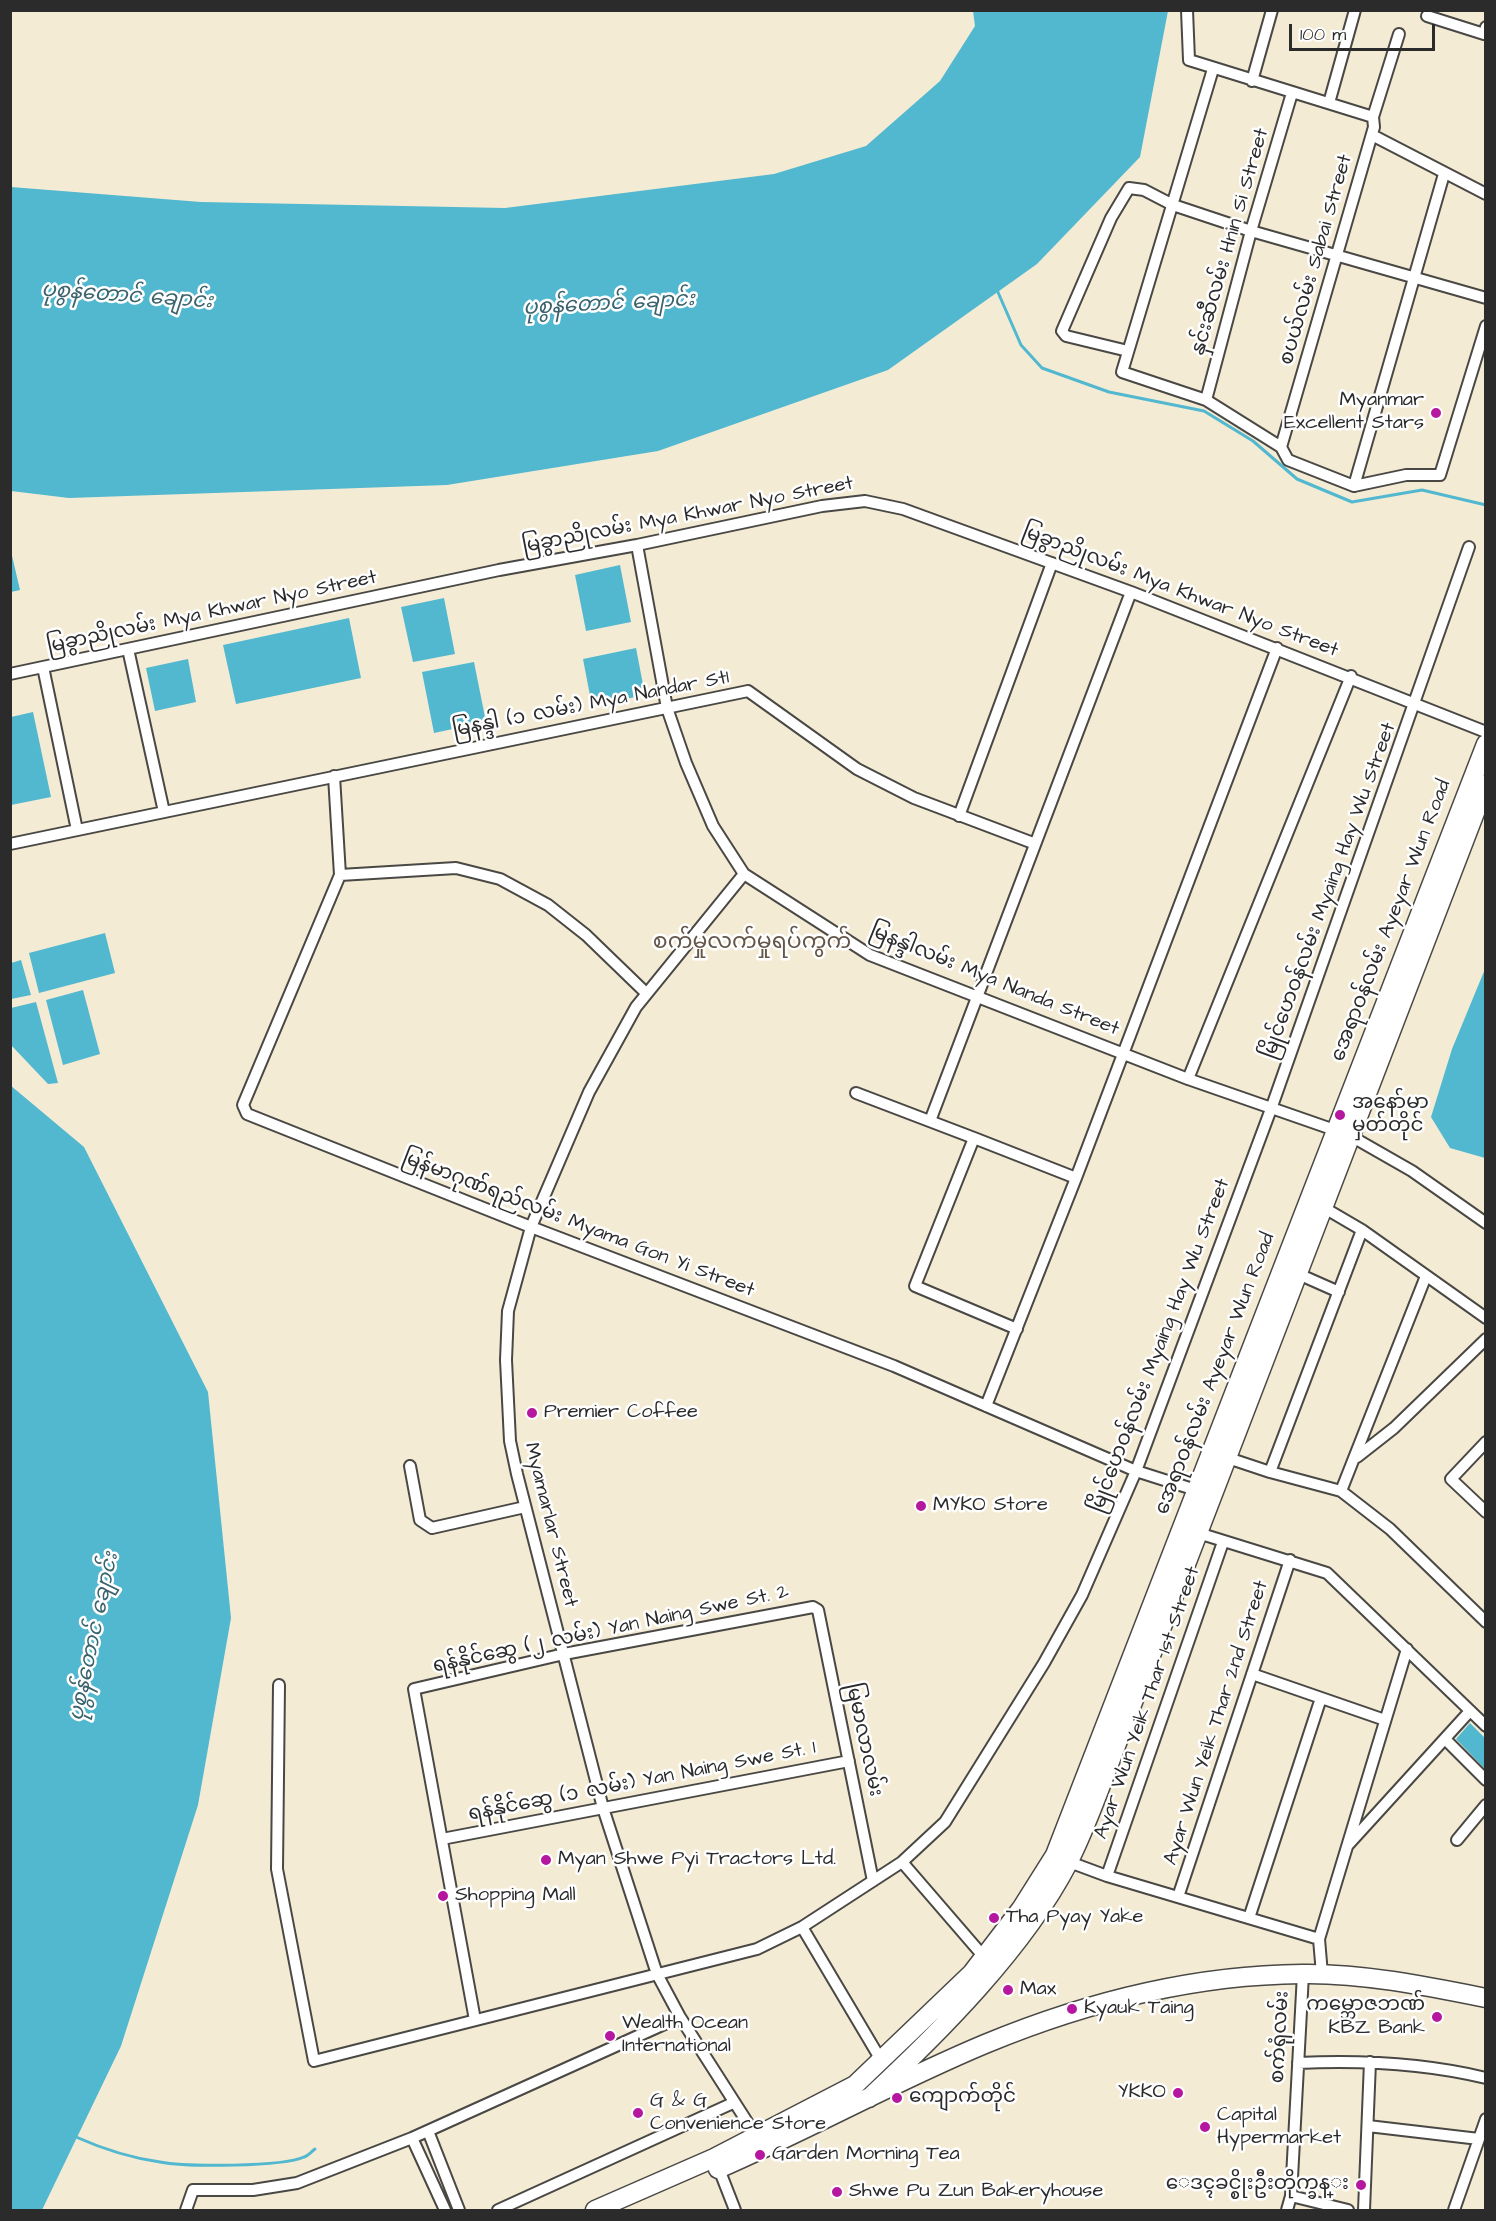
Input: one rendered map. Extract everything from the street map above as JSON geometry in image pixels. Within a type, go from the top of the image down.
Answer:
[{"type":"main road","name":"အေရာဝန်လမ်း Ayeyar Wun Road","points":[[953,2002],[1032,1920],[1061,1858],[1342,1132],[1485,744]]},
{"type":"main road","name":"အေရာဝန်လမ်း Ayeyar Wun Road","points":[[1203,1492],[1225,1457],[1321,1206],[1342,1132],[1485,784]]},
{"type":"main road","name":"အေရာဝန်လမ်း Ayeyar Wun Road","points":[[953,2002],[984,1957],[1061,1858]]},
{"type":"main road","points":[[595,2211],[760,2143],[862,2095],[987,2043],[1087,2009],[1157,1992],[1238,1977],[1322,1974],[1448,1990],[1485,1998]]},
{"type":"main road","points":[[862,2095],[881,2060],[953,2002]]},
{"type":"main road","points":[[862,2095],[953,2002]]},
{"type":"main road","points":[[623,2211],[719,2169],[760,2143]]},
{"type":"street","points":[[1187,10],[1189,60],[1373,117]]},
{"type":"street","points":[[1252,81],[1272,10]]},
{"type":"street","points":[[1329,103],[1355,10]]},
{"type":"street","points":[[1427,16],[1485,32]]},
{"type":"street","name":"စပယ်လမ်း Sabai Street","points":[[1281,447],[1372,135],[1373,117],[1400,34]]},
{"type":"street","points":[[1213,69],[1122,372],[1206,400],[1281,447],[1288,460],[1354,486],[1406,475],[1440,475],[1485,326]]},
{"type":"street","name":"နှင်းဆီလမ်း Hnin Si Street","points":[[1206,400],[1251,231],[1292,93]]},
{"type":"street","points":[[1372,135],[1485,194]]},
{"type":"street","points":[[1354,486],[1444,174]]},
{"type":"street","points":[[1128,351],[1066,336],[1062,326],[1111,218],[1130,188],[1144,190],[1173,206],[1251,231],[1485,298]]},
{"type":"street","name":"မြခွာညိုလမ်း Mya Khwar Nyo Street","points":[[10,674],[499,570],[637,545],[822,506],[865,501],[903,509],[1131,592],[1351,676],[1485,732]]},
{"type":"street","name":"မြနန္ဒါလမ်း Mya Nanda Street","points":[[637,545],[667,708],[686,763],[713,826],[744,874],[870,955],[1188,1079],[1342,1132],[1412,1172],[1485,1223]]},
{"type":"street","name":"မြိုင်ဟေဝန်လမ်း Myaing Hay Wu Street","points":[[279,1684],[277,1869],[314,2061],[757,1949],[802,1927],[902,1862],[945,1822],[1044,1663],[1082,1595],[1136,1471],[1271,1109],[1416,703],[1469,547]]},
{"type":"street","points":[[959,816],[1052,563]]},
{"type":"street","points":[[930,1121],[1033,843],[1131,592]]},
{"type":"street","points":[[986,1406],[1124,1053],[1277,648]]},
{"type":"street","points":[[128,649],[164,812]]},
{"type":"street","points":[[43,667],[77,830]]},
{"type":"street","points":[[1188,1079],[1351,676]]},
{"type":"street","name":"မြနန္ဒါ (၁ လမ်း) Mya Nandar St1","points":[[10,844],[748,692],[857,768],[914,798],[1033,843]]},
{"type":"street","points":[[334,776],[340,875],[456,868],[500,879],[548,905],[586,936],[645,992]]},
{"type":"street","name":"Myamarlar Street","points":[[744,874],[645,992],[589,1092],[531,1227],[508,1311],[506,1360],[510,1441],[603,1808],[657,1974],[680,2017],[760,2143]]},
{"type":"street","name":"မြန်မာဂုဏ်ရည်လမ်း Myama Gon Yi Street","points":[[340,875],[243,1105],[247,1114],[531,1227],[894,1366],[1136,1471],[1203,1492]]},
{"type":"street","points":[[856,1093],[1076,1178]]},
{"type":"street","points":[[974,1138],[915,1286],[1017,1329]]},
{"type":"street","points":[[1321,1206],[1362,1230],[1485,1318]]},
{"type":"street","points":[[1270,1472],[1362,1230]]},
{"type":"street","points":[[1296,1273],[1339,1292]]},
{"type":"street","points":[[1341,1491],[1357,1457],[1426,1276]]},
{"type":"street","points":[[1357,1457],[1394,1428],[1485,1339]]},
{"type":"street","points":[[1485,1442],[1451,1479],[1485,1512]]},
{"type":"street","points":[[1225,1457],[1341,1491],[1390,1529],[1485,1622]]},
{"type":"street","points":[[410,1466],[420,1520],[432,1528],[525,1507]]},
{"type":"street","points":[[1189,1530],[1327,1573],[1485,1726]]},
{"type":"street","name":"Ayar Wun Yeik Thar 1st Street","points":[[1107,1876],[1224,1542]]},
{"type":"street","name":"Ayar Wun Yeik Thar 2nd Street","points":[[1178,1897],[1290,1560]]},
{"type":"street","name":"ရန်နိုင်ဆွေ (၂ လမ်း) Yan Naing Swe St. 2","points":[[442,1839],[414,1689],[564,1654],[816,1608]]},
{"type":"street","name":"မြမာလာလမ်း","points":[[816,1608],[873,1881]]},
{"type":"street","points":[[1322,1974],[1319,1939],[1407,1649]]},
{"type":"street","points":[[1252,1674],[1385,1720]]},
{"type":"street","points":[[1249,1918],[1321,1698]]},
{"type":"street","points":[[1346,1848],[1470,1711]]},
{"type":"street","points":[[1445,1739],[1485,1780]]},
{"type":"street","name":"ရန်နိုင်ဆွေ (၁ လမ်း) Yan Naing Swe St. 1","points":[[442,1839],[849,1761]]},
{"type":"street","points":[[1457,1840],[1485,1805]]},
{"type":"street","points":[[442,1839],[476,2020]]},
{"type":"street","points":[[1061,1858],[1107,1876],[1319,1939]]},
{"type":"street","points":[[902,1862],[984,1957]]},
{"type":"street","points":[[802,1927],[881,2060]]},
{"type":"street","name":"စက်ရုံလမ်း","points":[[1287,2211],[1291,2196],[1303,1974]]},
{"type":"street","points":[[186,2211],[193,2190],[253,2190],[297,2183],[412,2138],[680,2017]]},
{"type":"street","points":[[1298,2063],[1370,2062],[1445,2069],[1485,2078]]},
{"type":"street","points":[[1364,2211],[1370,2062]]},
{"type":"street","points":[[498,2211],[733,2103]]},
{"type":"street","points":[[1454,2211],[1485,2119]]},
{"type":"street","points":[[1368,2126],[1479,2139]]},
{"type":"street","points":[[428,2131],[459,2211]]},
{"type":"street","points":[[412,2138],[445,2211]]},
{"type":"street","points":[[719,2169],[735,2211]]},
{"type":"street","points":[[1291,2196],[1348,2211]]},
{"type":"water","name":"ပုစွန်တောင် ချောင်း","points":[[973,11],[1168,11],[1140,157],[1037,264],[888,370],[658,451],[447,485],[69,498],[11,491],[11,187],[201,202],[505,208],[774,174],[866,146],[940,81],[975,26]]},
{"type":"water","points":[[10,547],[20,590],[11,592],[10,592]]},
{"type":"water","points":[[620,565],[631,622],[586,631],[575,575]]},
{"type":"water","points":[[444,598],[455,654],[413,662],[401,607]]},
{"type":"water","points":[[349,618],[361,678],[236,704],[223,645]]},
{"type":"water","points":[[636,648],[645,695],[592,706],[583,659]]},
{"type":"water","points":[[188,659],[196,702],[155,711],[146,668]]},
{"type":"water","points":[[474,662],[486,722],[434,733],[422,672]]},
{"type":"water","points":[[33,712],[51,797],[11,805],[11,717]]},
{"type":"water","points":[[105,933],[115,973],[39,993],[29,953]]},
{"type":"water","points":[[21,960],[31,995],[11,999],[11,963]]},
{"type":"water","points":[[1485,969],[1485,1158],[1450,1148],[1431,1117],[1452,1049]]},
{"type":"water","points":[[83,990],[100,1054],[63,1065],[46,1000]]},
{"type":"water","points":[[36,1002],[58,1083],[48,1084],[11,1045],[11,1008]]},
{"type":"water","name":"ပုစွန်တောင် ချောင်း","points":[[10,1085],[84,1147],[208,1392],[231,1618],[198,1805],[121,2046],[42,2210],[10,2210]]},
{"type":"water","points":[[1470,1723],[1485,1738],[1485,1769],[1456,1739]]},
{"type":"waterway","points":[[997,290],[1021,345],[1042,368],[1109,392],[1204,411],[1253,441],[1297,479],[1352,502],[1422,490],[1486,505]]},
{"type":"waterway","points":[[76,2137],[138,2158],[190,2165],[276,2163],[304,2157],[315,2149]]},
{"type":"place","name":"Myanmar Excellent Stars","points":[[1436,413]]},
{"type":"place","name":"အနော်မာ မှတ်တိုင်","points":[[1340,1115]]},
{"type":"place","name":"Premier Coffee","points":[[532,1413]]},
{"type":"place","name":"MYKO Store","points":[[921,1506]]},
{"type":"place","name":"Myan Shwe Pyi Tractors Ltd.","points":[[546,1860]]},
{"type":"place","name":"Shopping Mall","points":[[443,1896]]},
{"type":"place","name":"Tha Pyay Yake","points":[[994,1918]]},
{"type":"place","name":"Max","points":[[1008,1990]]},
{"type":"place","name":"Kyauk Taing","points":[[1072,2009]]},
{"type":"place","name":"ကမ္ဘောဇဘဏ် KBZ Bank","points":[[1437,2017]]},
{"type":"place","name":"Wealth Ocean International","points":[[610,2036]]},
{"type":"place","name":"YKKO","points":[[1178,2093]]},
{"type":"place","name":"ကျောက်တိုင်","points":[[897,2098]]},
{"type":"place","name":"G & G Convenience Store","points":[[638,2113]]},
{"type":"place","name":"Capital Hypermarket","points":[[1205,2127]]},
{"type":"place","name":"Garden Morning Tea","points":[[760,2155]]},
{"type":"place","name":"ေဒၚခင္စိုးဦးတိုက္ခန္း","points":[[1361,2185]]},
{"type":"place","name":"Shwe Pu Zun Bakeryhouse","points":[[837,2192]]},
{"type":"district","name":"စက်မှုလက်မှုရပ်ကွက်","points":[[752,943]]}]
